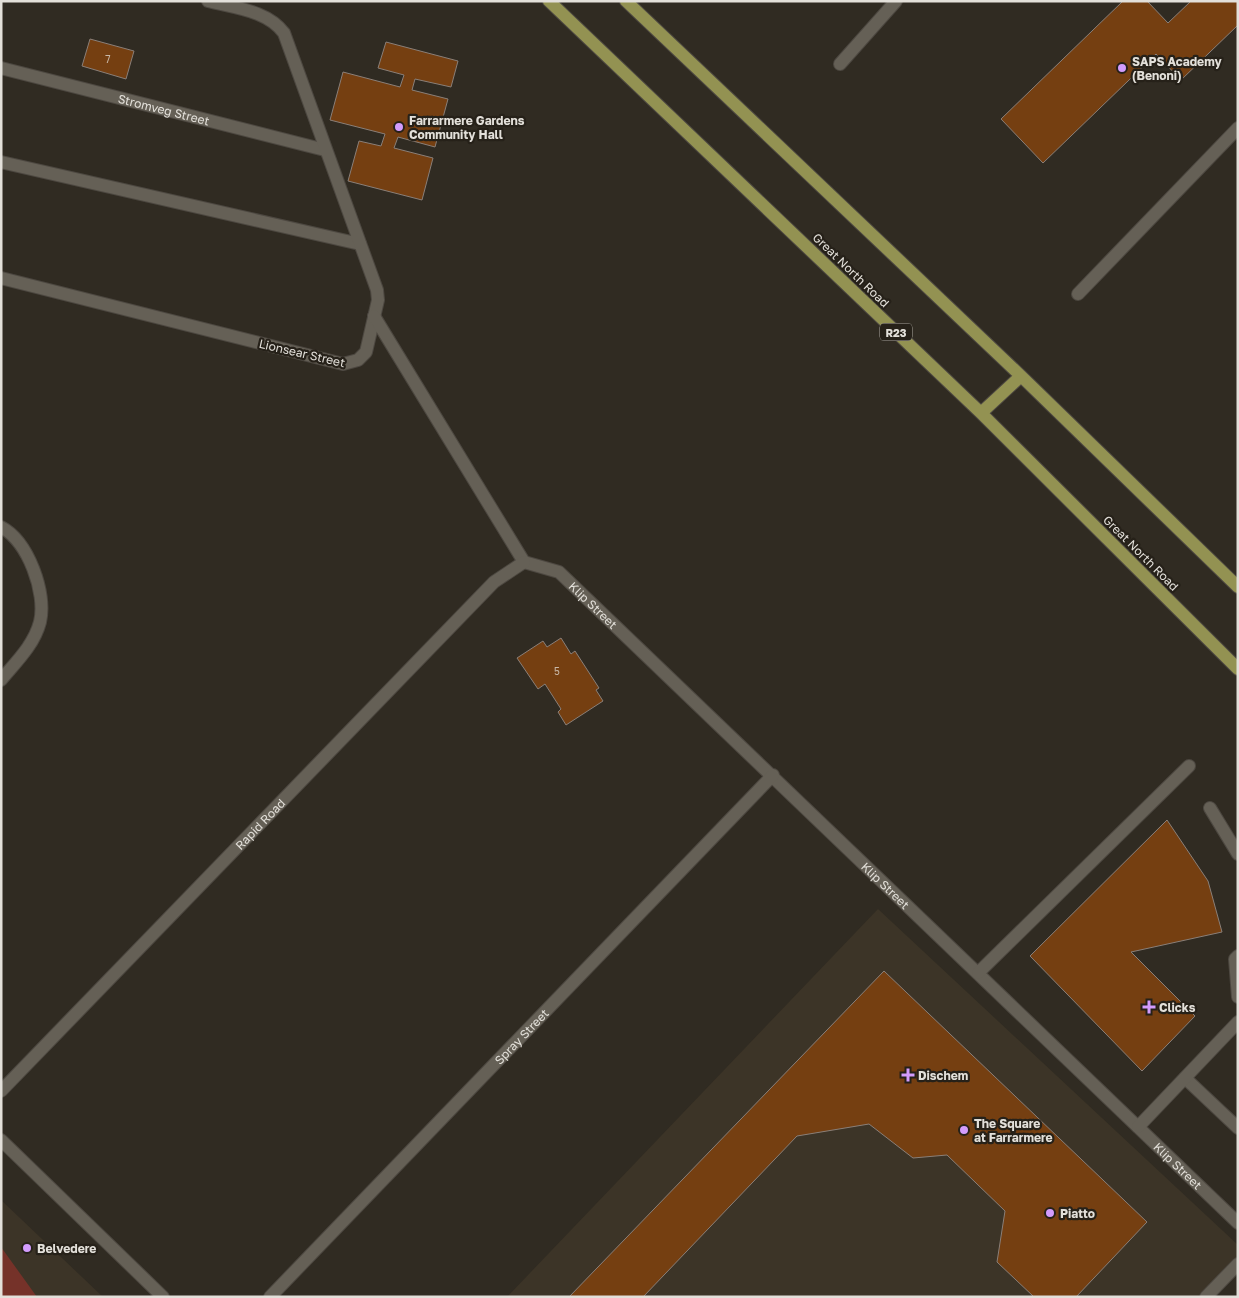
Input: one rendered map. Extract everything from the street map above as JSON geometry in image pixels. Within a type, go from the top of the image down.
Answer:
[{"type":"main road","name":"Great North Road","points":[[549,1],[982,413],[1238,669]]},
{"type":"main road","points":[[626,1],[1021,376],[1238,586]]},
{"type":"main road","points":[[982,413],[1021,376]]},
{"type":"street","name":"Lionsear Street","points":[[1,278],[343,364],[358,360],[366,352],[374,316],[377,290],[325,150],[287,40],[280,28],[259,14],[208,1]]},
{"type":"street","points":[[840,64],[896,1]]},
{"type":"street","name":"Stromveg Street","points":[[1,68],[325,150]]},
{"type":"street","points":[[1078,294],[1238,128]]},
{"type":"street","points":[[1,162],[360,244]]},
{"type":"street","points":[[374,316],[524,562]]},
{"type":"street","points":[[1,526],[20,544],[30,558],[38,592],[40,621],[32,642],[1,680]]},
{"type":"street","name":"Klip Street","points":[[524,562],[559,572],[773,775],[1238,1223]]},
{"type":"street","name":"Rapid Road","points":[[1,1090],[494,582],[524,562]]},
{"type":"street","points":[[978,973],[1189,766]]},
{"type":"street","name":"Spray Street","points":[[270,1297],[773,775]]},
{"type":"street","points":[[1210,808],[1238,854]]},
{"type":"street","points":[[1238,956],[1235,959],[1235,980],[1238,997]]},
{"type":"street","points":[[1138,1127],[1238,1022]]},
{"type":"street","points":[[1185,1078],[1238,1128]]},
{"type":"street","points":[[1,1140],[163,1297]]},
{"type":"street","points":[[1206,1297],[1238,1264]]},
{"type":"shaded area","name":"The Square at Farrarmere","points":[[878,909],[1238,1245],[1238,1258],[1200,1297],[507,1297]]},
{"type":"shaded area","name":"Belvedere","points":[[1,1200],[103,1297],[1,1297]]},
{"type":"shaded area","points":[[1,1247],[37,1297],[1,1297]]},
{"type":"building","points":[[1123,1],[1147,1],[1168,23],[1191,1],[1238,1],[1238,25],[1181,80],[1156,54],[1043,163],[1001,119]]},
{"type":"building","points":[[90,39],[134,51],[126,79],[82,66]]},
{"type":"building","name":"Farrarmere Gardens Community Hall","points":[[386,42],[458,61],[451,87],[415,79],[412,90],[448,99],[435,147],[398,137],[394,148],[433,158],[422,200],[348,181],[359,141],[381,146],[385,134],[330,120],[343,72],[400,87],[404,75],[378,68]]},
{"type":"building","points":[[561,638],[571,654],[575,651],[599,688],[596,690],[603,701],[566,725],[558,712],[561,709],[545,684],[538,689],[517,658],[543,641],[547,647]]},
{"type":"building","points":[[1167,820],[1208,881],[1222,932],[1131,952],[1195,1016],[1142,1071],[1030,956]]},
{"type":"building","name":"The Square at Farrarmere","points":[[884,971],[1147,1222],[1076,1297],[1034,1297],[997,1262],[1005,1211],[947,1155],[913,1158],[869,1124],[797,1136],[643,1297],[569,1297]]},
{"type":"place","name":"SAPS Academy (Benoni)","points":[[1122,68]]},
{"type":"place","name":"Farrarmere Gardens Community Hall","points":[[399,127]]},
{"type":"place","name":"Clicks","points":[[1149,1007]]},
{"type":"place","name":"Dischem","points":[[908,1075]]},
{"type":"place","name":"The Square at Farrarmere","points":[[964,1130]]},
{"type":"place","name":"Piatto","points":[[1050,1213]]},
{"type":"place","name":"Belvedere","points":[[27,1248]]}]
